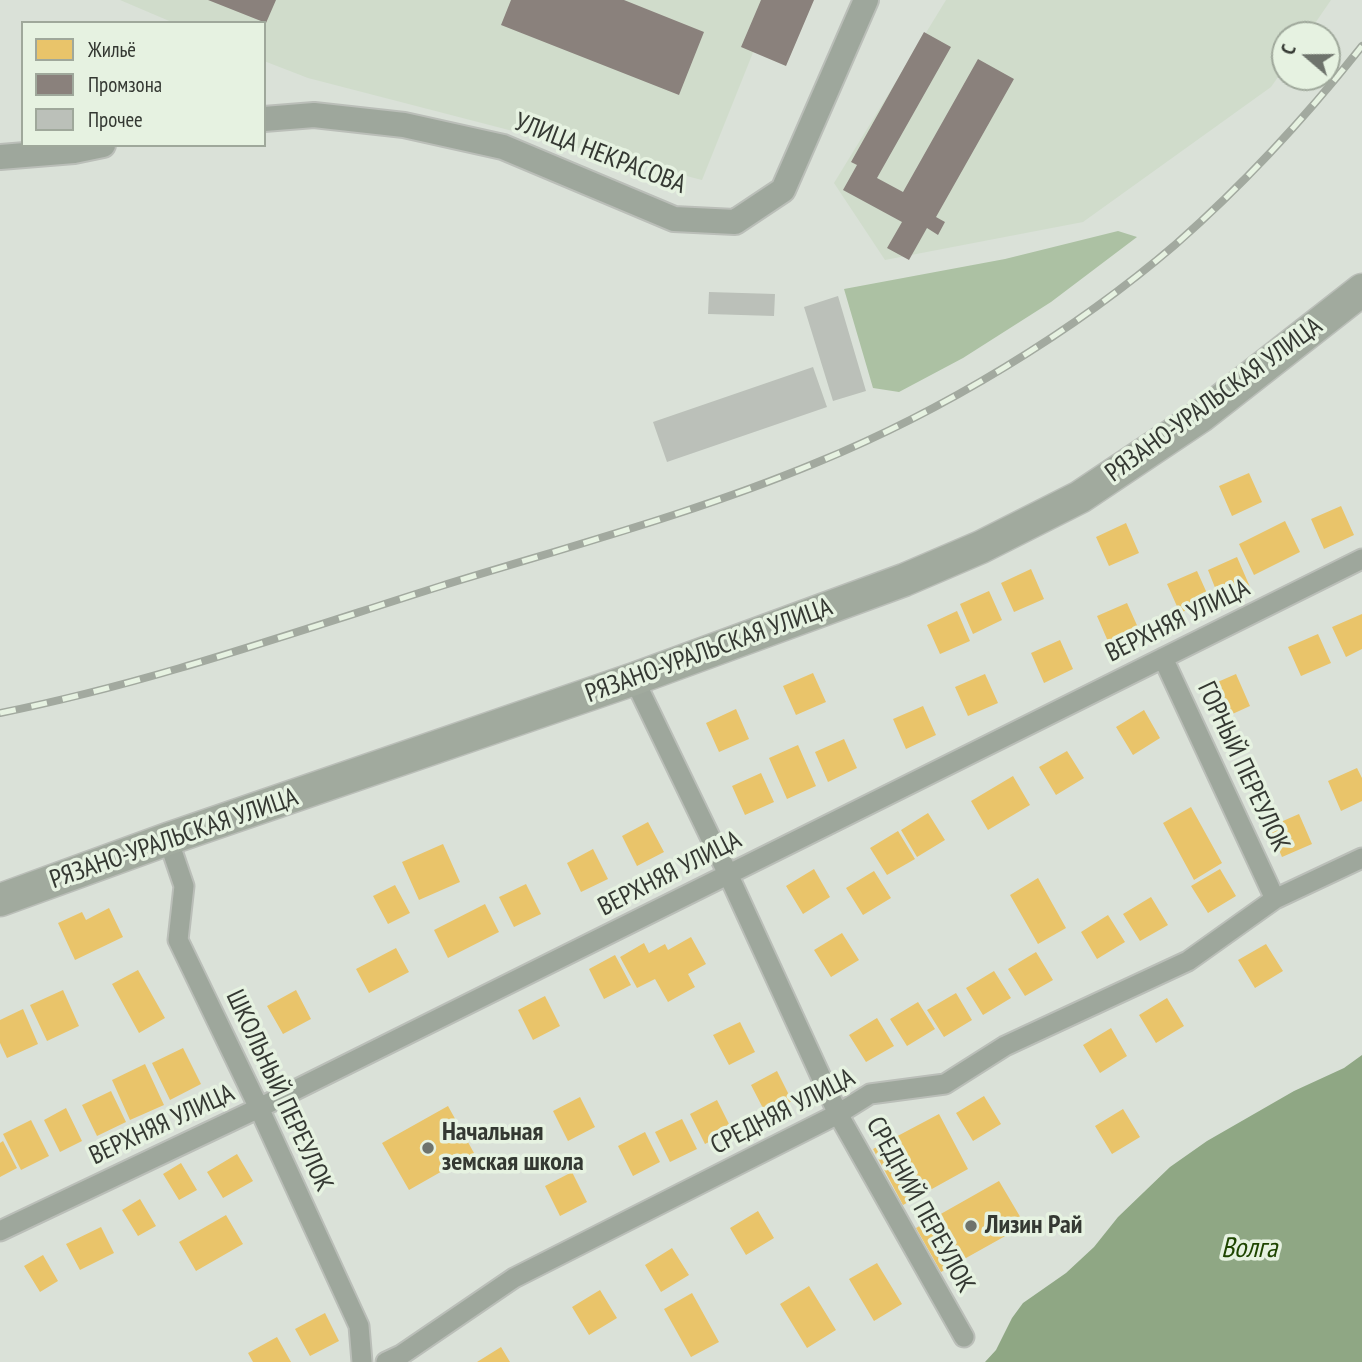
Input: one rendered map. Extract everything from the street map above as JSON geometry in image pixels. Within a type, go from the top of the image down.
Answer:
[{"type":"main road","name":"РЯЗАНО-УРАЛЬСКАЯ УЛИЦА","points":[[0,900],[168,839],[634,679],[904,580],[981,547],[1080,496],[1201,416],[1362,290]]},
{"type":"street","name":"УЛИЦА НЕКРАСОВА","points":[[266,119],[314,115],[352,119],[404,125],[503,146],[674,219],[735,222],[783,190],[866,0]]},
{"type":"street","points":[[0,157],[93,147]]},
{"type":"street","name":"ВЕРХНЯЯ УЛИЦА","points":[[0,1231],[259,1108],[1362,559]]},
{"type":"street","name":"ГОРНЫЙ ПЕРЕУЛОК","points":[[1163,658],[1275,899]]},
{"type":"street","name":"СРЕДНИЙ ПЕРЕУЛОК","points":[[634,679],[728,874],[838,1114],[964,1337]]},
{"type":"street","name":"ШКОЛЬНЫЙ ПЕРЕУЛОК","points":[[168,839],[184,887],[178,940],[359,1326],[362,1362]]},
{"type":"street","name":"СРЕДНЯЯ УЛИЦА","points":[[386,1362],[514,1278],[838,1114],[870,1094],[945,1084],[1005,1046],[1188,961],[1275,899],[1362,858]]},
{"type":"shaded area","points":[[120,0],[774,0],[702,180],[308,78],[266,62],[266,21],[169,21]]},
{"type":"shaded area","points":[[946,0],[1331,0],[1317,21],[1271,21],[1271,87],[1083,222],[885,260],[834,183]]},
{"type":"shaded area","points":[[1118,231],[1137,237],[1051,302],[963,358],[899,392],[873,388],[844,289],[1005,259]]},
{"type":"water","name":"Волга","points":[[1362,1055],[1362,1362],[985,1362],[996,1350],[1023,1303],[1066,1273],[1094,1247],[1118,1217],[1170,1167],[1207,1141],[1294,1091],[1344,1068]]},
{"type":"building: Жильё","points":[[1249,473],[1262,502],[1232,516],[1219,486]]},
{"type":"building: Жильё","points":[[1341,506],[1354,535],[1324,549],[1311,519]]},
{"type":"building: Жильё","points":[[1285,521],[1300,552],[1254,575],[1239,544]]},
{"type":"building: Жильё","points":[[1126,523],[1139,553],[1109,566],[1096,537]]},
{"type":"building: Жильё","points":[[1237,557],[1250,587],[1220,600],[1208,570]]},
{"type":"building: Жильё","points":[[1031,569],[1044,599],[1014,612],[1001,583]]},
{"type":"building: Жильё","points":[[1197,571],[1210,600],[1180,613],[1167,584]]},
{"type":"building: Жильё","points":[[989,591],[1002,620],[973,634],[960,604]]},
{"type":"building: Жильё","points":[[1127,603],[1140,632],[1110,646],[1097,616]]},
{"type":"building: Жильё","points":[[957,611],[970,641],[940,654],[927,625]]},
{"type":"building: Жильё","points":[[1362,614],[1362,649],[1346,657],[1332,627]]},
{"type":"building: Жильё","points":[[1318,634],[1331,663],[1301,676],[1288,647]]},
{"type":"building: Жильё","points":[[1060,640],[1073,669],[1044,683],[1031,653]]},
{"type":"building: Жильё","points":[[813,673],[826,702],[796,715],[783,686]]},
{"type":"building: Жильё","points":[[985,674],[998,703],[968,716],[955,687]]},
{"type":"building: Жильё","points":[[1236,674],[1250,706],[1228,716],[1213,684]]},
{"type":"building: Жильё","points":[[923,706],[936,735],[906,749],[893,719]]},
{"type":"building: Жильё","points":[[736,709],[749,739],[719,752],[706,723]]},
{"type":"building: Жильё","points":[[1144,710],[1160,738],[1133,755],[1116,727]]},
{"type":"building: Жильё","points":[[844,739],[857,768],[828,782],[815,752]]},
{"type":"building: Жильё","points":[[798,745],[816,786],[787,799],[769,758]]},
{"type":"building: Жильё","points":[[1067,751],[1084,778],[1056,795],[1039,767]]},
{"type":"building: Жильё","points":[[1357,768],[1362,778],[1362,801],[1341,811],[1328,781]]},
{"type":"building: Жильё","points":[[761,773],[774,802],[745,815],[732,786]]},
{"type":"building: Жильё","points":[[1013,776],[1030,805],[988,830],[971,801]]},
{"type":"building: Жильё","points":[[1191,807],[1222,863],[1194,880],[1163,823]]},
{"type":"building: Жильё","points":[[928,813],[945,840],[917,857],[901,830]]},
{"type":"building: Жильё","points":[[1299,814],[1312,844],[1282,857],[1269,827]]},
{"type":"building: Жильё","points":[[648,822],[664,852],[637,866],[622,836]]},
{"type":"building: Жильё","points":[[898,831],[915,859],[887,875],[870,848]]},
{"type":"building: Жильё","points":[[443,844],[460,882],[419,900],[402,862]]},
{"type":"building: Жильё","points":[[593,849],[608,879],[581,892],[567,863]]},
{"type":"building: Жильё","points":[[814,869],[830,897],[803,914],[786,886]]},
{"type":"building: Жильё","points":[[1220,869],[1236,896],[1208,913],[1191,886]]},
{"type":"building: Жильё","points":[[874,871],[891,898],[863,915],[846,888]]},
{"type":"building: Жильё","points":[[1038,878],[1066,928],[1038,944],[1010,895]]},
{"type":"building: Жильё","points":[[526,884],[541,914],[514,927],[499,897]]},
{"type":"building: Жильё","points":[[395,885],[410,913],[388,924],[373,896]]},
{"type":"building: Жильё","points":[[1151,897],[1168,925],[1140,941],[1123,914]]},
{"type":"building: Жильё","points":[[485,904],[499,932],[448,958],[434,930]]},
{"type":"building: Жильё","points":[[109,908],[123,937],[75,960],[58,923],[82,912],[86,920]]},
{"type":"building: Жильё","points":[[1108,915],[1125,942],[1097,959],[1081,932]]},
{"type":"building: Жильё","points":[[842,933],[859,960],[831,977],[814,950]]},
{"type":"building: Жильё","points":[[691,937],[706,964],[688,974],[695,987],[668,1002],[655,979],[637,988],[620,957],[644,943],[649,953],[665,944],[668,950]]},
{"type":"building: Жильё","points":[[1266,944],[1283,971],[1255,988],[1238,960]]},
{"type":"building: Жильё","points":[[396,948],[409,972],[369,993],[356,969]]},
{"type":"building: Жильё","points":[[1036,952],[1053,980],[1025,996],[1008,969]]},
{"type":"building: Жильё","points":[[615,955],[631,985],[604,999],[589,969]]},
{"type":"building: Жильё","points":[[138,970],[165,1018],[139,1033],[112,984]]},
{"type":"building: Жильё","points":[[994,971],[1011,998],[983,1015],[966,988]]},
{"type":"building: Жильё","points":[[63,990],[79,1026],[47,1041],[30,1005]]},
{"type":"building: Жильё","points":[[296,990],[311,1019],[283,1034],[267,1006]]},
{"type":"building: Жильё","points":[[956,993],[972,1020],[944,1037],[927,1010]]},
{"type":"building: Жильё","points":[[545,996],[560,1026],[533,1040],[518,1010]]},
{"type":"building: Жильё","points":[[1167,998],[1184,1026],[1156,1043],[1139,1015]]},
{"type":"building: Жильё","points":[[918,1002],[935,1029],[907,1046],[890,1019]]},
{"type":"building: Жильё","points":[[23,1009],[38,1044],[7,1058],[0,1043],[0,1020]]},
{"type":"building: Жильё","points":[[877,1018],[894,1046],[866,1062],[849,1035]]},
{"type":"building: Жильё","points":[[740,1022],[755,1052],[729,1065],[713,1035]]},
{"type":"building: Жильё","points":[[1111,1028],[1127,1056],[1100,1073],[1083,1045]]},
{"type":"building: Жильё","points":[[183,1048],[201,1084],[170,1100],[152,1063]]},
{"type":"building: Жильё","points":[[145,1064],[164,1105],[130,1120],[112,1080]]},
{"type":"building: Жильё","points":[[777,1071],[792,1101],[766,1114],[751,1085]]},
{"type":"building: Жильё","points":[[111,1091],[126,1122],[97,1136],[82,1105]]},
{"type":"building: Жильё","points":[[984,1096],[1001,1124],[973,1141],[956,1113]]},
{"type":"building: Жильё","points":[[580,1097],[595,1127],[568,1141],[553,1111]]},
{"type":"building: Жильё","points":[[717,1100],[732,1130],[705,1144],[690,1114]]},
{"type":"building: Жильё","name":"Начальная земская школа","points":[[448,1106],[474,1153],[409,1190],[382,1143]]},
{"type":"building: Жильё","points":[[66,1108],[82,1141],[60,1152],[44,1120]]},
{"type":"building: Жильё","points":[[1123,1109],[1140,1137],[1112,1154],[1095,1126]]},
{"type":"building: Жильё","points":[[939,1114],[968,1169],[903,1205],[873,1149]]},
{"type":"building: Жильё","points":[[682,1119],[697,1149],[670,1162],[655,1132]]},
{"type":"building: Жильё","points":[[31,1120],[49,1156],[21,1170],[3,1134]]},
{"type":"building: Жильё","points":[[645,1132],[660,1162],[633,1176],[618,1146]]},
{"type":"building: Жильё","points":[[3,1141],[17,1168],[0,1177],[0,1143]]},
{"type":"building: Жильё","points":[[237,1154],[253,1181],[223,1198],[207,1172]]},
{"type":"building: Жильё","points":[[181,1163],[197,1190],[179,1200],[163,1174]]},
{"type":"building: Жильё","points":[[572,1172],[587,1202],[560,1216],[545,1186]]},
{"type":"building: Жильё","name":"Лизин Рай","points":[[999,1181],[1025,1225],[941,1272],[916,1228]]},
{"type":"building: Жильё","points":[[140,1199],[156,1226],[138,1236],[122,1210]]},
{"type":"building: Жильё","points":[[758,1211],[774,1238],[746,1255],[730,1228]]},
{"type":"building: Жильё","points":[[226,1215],[243,1244],[196,1271],[179,1242]]},
{"type":"building: Жильё","points":[[101,1227],[114,1253],[80,1270],[66,1244]]},
{"type":"building: Жильё","points":[[672,1248],[689,1275],[661,1292],[645,1265]]},
{"type":"building: Жильё","points":[[43,1255],[58,1281],[40,1292],[24,1266]]},
{"type":"building: Жильё","points":[[877,1263],[902,1304],[874,1321],[849,1279]]},
{"type":"building: Жильё","points":[[809,1286],[836,1330],[807,1348],[780,1304]]},
{"type":"building: Жильё","points":[[600,1290],[617,1318],[589,1335],[572,1307]]},
{"type":"building: Жильё","points":[[692,1293],[719,1342],[691,1357],[664,1309]]},
{"type":"building: Жильё","points":[[325,1313],[339,1341],[310,1356],[295,1329]]},
{"type":"building: Жильё","points":[[277,1337],[291,1362],[253,1362],[248,1353]]},
{"type":"building: Жильё","points":[[501,1347],[510,1362],[477,1362]]},
{"type":"building: Промзона","points":[[208,0],[276,0],[266,23]]},
{"type":"building: Промзона","points":[[511,0],[624,0],[704,32],[679,95],[501,25]]},
{"type":"building: Промзона","points":[[761,0],[814,0],[786,66],[741,47]]},
{"type":"building: Промзона","points":[[924,32],[951,47],[877,178],[903,192],[978,59],[1014,79],[936,217],[945,222],[938,235],[927,228],[909,260],[887,248],[902,222],[843,190],[857,165],[851,162]]},
{"type":"building: Прочее","points":[[709,292],[775,294],[774,316],[708,314]]},
{"type":"building: Прочее","points":[[838,296],[866,391],[833,401],[804,307]]},
{"type":"building: Прочее","points":[[813,367],[827,407],[667,462],[653,422]]},
{"type":"railway","points":[[0,713],[167,672],[678,513],[818,462],[912,419],[1051,338],[1095,308],[1176,244],[1274,149],[1362,46]]},
{"type":"place","name":"Начальная земская школа","points":[[428,1148]]},
{"type":"place","name":"Лизин Рай","points":[[971,1226]]}]
